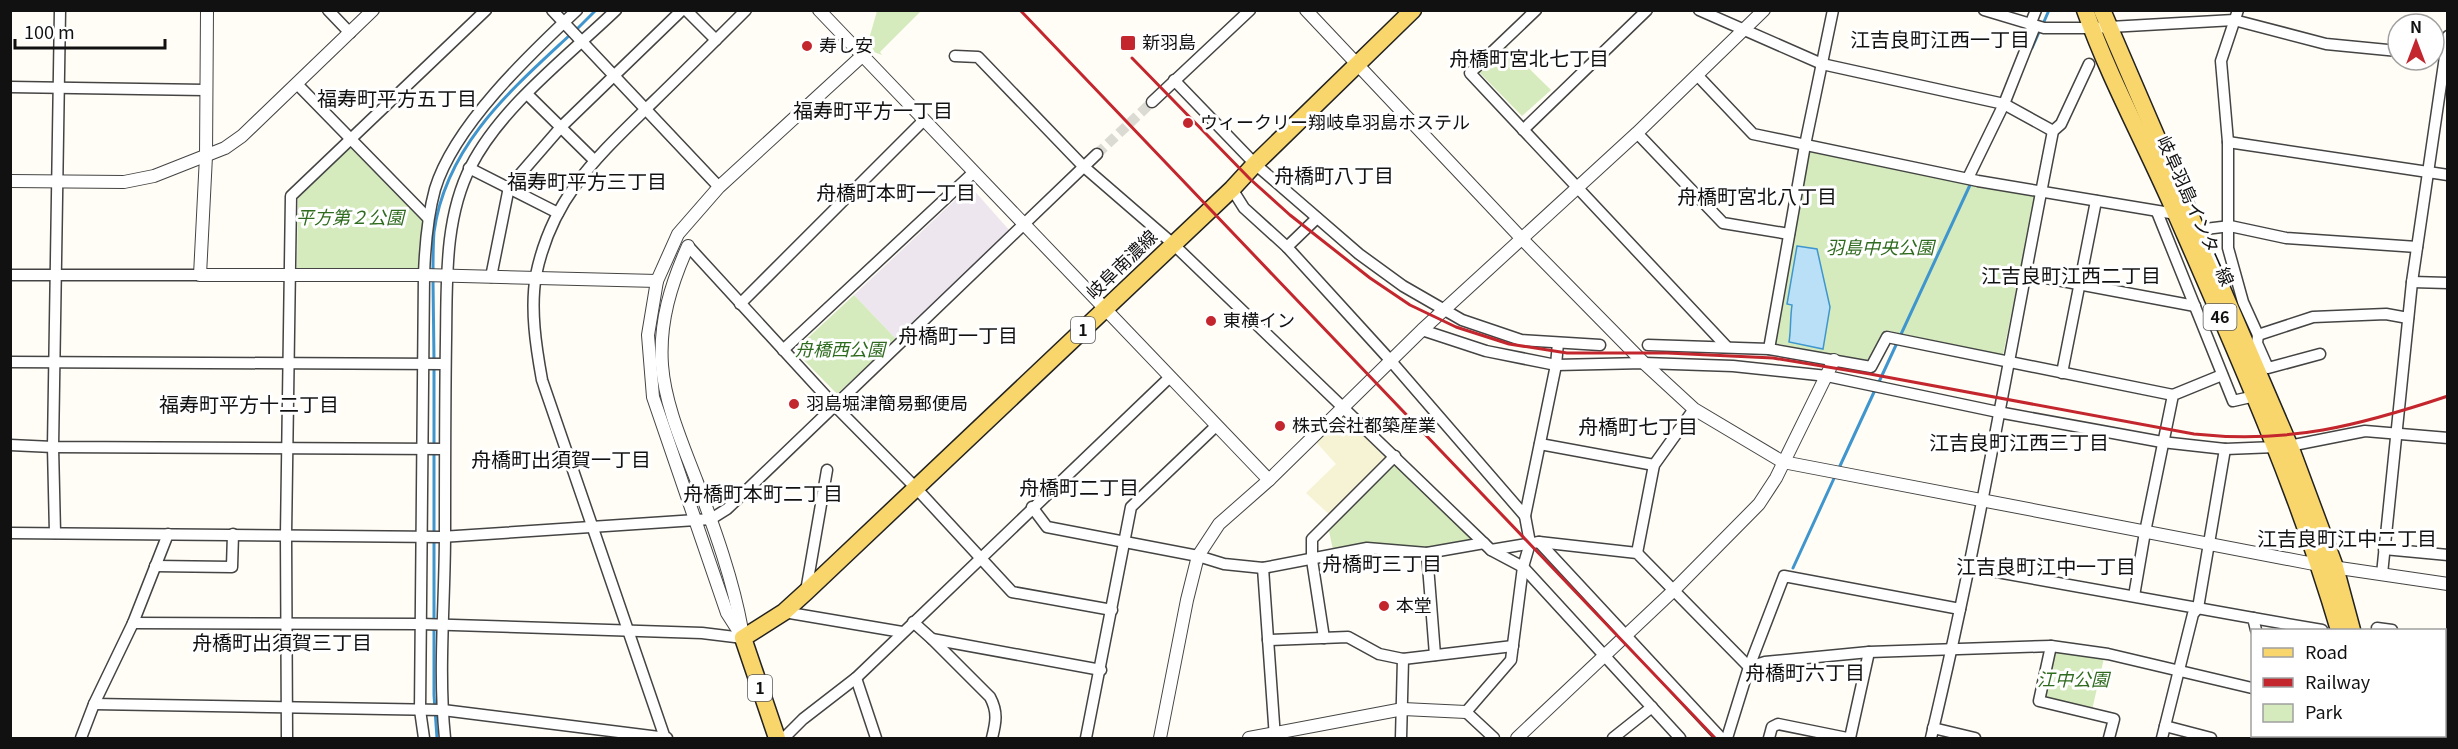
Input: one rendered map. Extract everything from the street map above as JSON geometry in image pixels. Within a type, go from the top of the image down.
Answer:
[{"type":"main road","name":"岐阜南濃線","points":[[743,638],[784,612],[806,592],[1106,309],[1172,243],[1232,189],[1413,10]]},
{"type":"main road","name":"岐阜羽島インター線","points":[[2085,10],[2255,396],[2282,446]]},
{"type":"main road","name":"岐阜羽島インター線","points":[[2102,10],[2196,230],[2352,629]]},
{"type":"main road","name":"岐阜羽島インター線","points":[[2327,566],[2339,629]]},
{"type":"main road","name":"1","points":[[743,638],[777,738]]},
{"type":"street","points":[[55,533],[53,447],[60,10]]},
{"type":"street","points":[[200,275],[206,156],[207,10]]},
{"type":"street","points":[[328,10],[350,33]]},
{"type":"street","points":[[10,181],[124,182],[154,176],[225,148],[242,136],[373,10]]},
{"type":"street","points":[[287,738],[286,535],[291,196],[486,10]]},
{"type":"street","points":[[552,10],[719,188]]},
{"type":"street","points":[[445,738],[441,710],[443,537],[426,365],[428,218],[436,187],[462,135],[481,108],[566,25],[577,10]]},
{"type":"street","points":[[424,738],[426,537],[444,365],[446,276],[451,232],[469,168],[481,146],[527,93],[580,41],[616,10]]},
{"type":"street","points":[[491,277],[509,187],[561,127],[614,74],[684,10],[716,40]]},
{"type":"street","points":[[94,704],[441,710],[666,738],[542,380],[534,326],[536,277],[550,229],[570,191],[594,160],[746,10]]},
{"type":"street","points":[[819,10],[1269,480]]},
{"type":"street","points":[[1152,102],[1250,10]]},
{"type":"street","points":[[1306,10],[1522,239],[1644,363],[1694,409],[1783,462],[1836,474],[2327,566],[2448,584]]},
{"type":"street","points":[[1536,10],[1470,73],[1726,346]]},
{"type":"street","points":[[1523,130],[1647,10]]},
{"type":"street","points":[[1699,10],[1822,64],[2004,104],[2053,131]]},
{"type":"street","points":[[1160,738],[1198,556],[1219,524],[1269,480],[1443,310],[1637,134],[1764,10]]},
{"type":"street","points":[[1768,349],[1805,145],[1833,10]]},
{"type":"street","points":[[1984,10],[2037,27],[2109,27],[2236,15],[2326,44],[2386,50]]},
{"type":"street","points":[[1968,178],[2004,104],[2037,27],[2036,10]]},
{"type":"street","points":[[2236,15],[2222,61],[2228,142],[2230,226],[2228,248],[2243,302],[2258,335],[2257,343],[2268,368],[2320,354]]},
{"type":"street","points":[[743,638],[727,613],[653,397],[648,335],[657,281],[678,234],[719,188],[862,55]]},
{"type":"street","points":[[955,56],[978,57],[1083,166],[1172,243],[1488,547],[1523,567],[1680,738]]},
{"type":"street","points":[[1975,738],[1932,733],[1983,501],[1998,412],[2053,131],[2061,124],[2090,64]]},
{"type":"street","points":[[2382,574],[2412,282],[2429,172],[2440,72]]},
{"type":"street","points":[[1698,76],[1753,134],[1978,181],[2176,214]]},
{"type":"street","points":[[1174,80],[1255,164],[1359,254],[1394,280],[1462,320],[1521,340],[1600,345]]},
{"type":"street","points":[[297,84],[428,218]]},
{"type":"street","points":[[10,87],[205,90]]},
{"type":"street","points":[[527,93],[594,160]]},
{"type":"street","points":[[740,304],[924,120]]},
{"type":"street","points":[[1637,134],[1723,223],[1789,234]]},
{"type":"street","points":[[2228,142],[2448,175]]},
{"type":"street","points":[[10,533],[443,537],[711,519],[727,509],[1097,154]]},
{"type":"street","points":[[469,168],[558,213]]},
{"type":"street","points":[[783,350],[974,172]]},
{"type":"street","points":[[1232,189],[1244,208],[1287,248],[1390,360],[1525,516],[1534,542],[1721,738]]},
{"type":"street","points":[[2062,373],[2096,201]]},
{"type":"street","points":[[2157,212],[2233,401],[2255,396]]},
{"type":"street","points":[[1287,248],[1317,218]]},
{"type":"street","points":[[2196,230],[2230,226],[2286,238],[2417,247]]},
{"type":"street","points":[[743,638],[737,601],[711,519],[670,405],[662,363],[664,317],[675,274],[688,246],[834,405],[916,488],[1012,592],[1112,610]]},
{"type":"street","points":[[2025,274],[2195,306]]},
{"type":"street","points":[[10,275],[446,276],[657,281]]},
{"type":"street","points":[[2412,282],[2448,283]]},
{"type":"street","points":[[2258,335],[2313,317],[2386,314],[2408,318]]},
{"type":"street","points":[[1422,330],[1486,351],[1556,365],[1644,363],[1733,366],[1827,376],[1998,412],[2162,442],[2225,449],[2282,446],[2365,431],[2448,438]]},
{"type":"street","points":[[1648,345],[1768,349],[1871,367],[1887,337],[2173,395],[2222,375]]},
{"type":"street","points":[[1525,516],[1556,365],[1558,343]]},
{"type":"street","points":[[1517,738],[1673,591],[1759,504],[1783,462],[1834,360]]},
{"type":"street","points":[[10,362],[444,365]]},
{"type":"street","points":[[784,738],[803,719],[856,678],[1170,377]]},
{"type":"street","points":[[2134,596],[2162,442],[2173,395]]},
{"type":"street","points":[[1637,553],[1654,465],[1694,409]]},
{"type":"street","points":[[1086,738],[1131,507],[1216,426]]},
{"type":"street","points":[[1539,444],[1654,465]]},
{"type":"street","points":[[10,445],[434,449]]},
{"type":"street","points":[[2162,738],[2193,615],[2198,608],[2225,449]]},
{"type":"street","points":[[1324,638],[1312,560],[1312,539],[1395,456]]},
{"type":"street","points":[[806,592],[827,470]]},
{"type":"street","points":[[1032,507],[1047,527],[1198,556],[1224,564],[1263,568],[1367,548],[1427,553],[1534,542],[1637,553],[1749,667]]},
{"type":"street","points":[[81,738],[94,704],[133,623],[168,534]]},
{"type":"street","points":[[155,566],[232,567],[233,534]]},
{"type":"street","points":[[1466,712],[1511,660],[1523,567],[1534,542]]},
{"type":"street","points":[[2385,549],[2448,555]]},
{"type":"street","points":[[1427,553],[1435,655]]},
{"type":"street","points":[[1969,567],[2316,629]]},
{"type":"street","points":[[1263,568],[1275,736]]},
{"type":"street","points":[[1727,738],[1749,667],[1784,576],[1960,609]]},
{"type":"street","points":[[784,612],[902,632]]},
{"type":"street","points":[[2253,618],[2256,629]]},
{"type":"street","points":[[913,622],[993,703],[996,708],[996,721],[992,738]]},
{"type":"street","points":[[133,623],[442,625],[702,633],[743,638]]},
{"type":"street","points":[[1268,639],[1348,637],[1379,654],[1403,659],[1513,646]]},
{"type":"street","points":[[932,639],[1101,670]]},
{"type":"street","points":[[1749,667],[1765,662],[1869,652],[2051,646],[2108,654],[2251,688]]},
{"type":"street","points":[[2051,646],[2039,701],[2114,719],[2109,738]]},
{"type":"street","points":[[1769,738],[1772,727],[1778,724],[1848,738],[1869,652]]},
{"type":"street","points":[[1401,738],[1403,659]]},
{"type":"street","points":[[856,678],[876,738]]},
{"type":"street","points":[[1613,738],[1652,707]]},
{"type":"street","points":[[1249,738],[1275,736],[1403,709],[1466,712],[1494,738]]},
{"type":"street","points":[[2165,726],[2211,738]]},
{"type":"shaded area","points":[[970,186],[1010,231],[896,339],[854,295]]},
{"type":"shaded area","points":[[1346,416],[1385,455],[1385,460],[1330,515],[1306,493],[1336,464],[1316,442],[1341,417]]},
{"type":"green space","points":[[918,10],[920,12],[880,52],[882,55],[874,52],[869,39],[877,11]]},
{"type":"green space","points":[[1506,46],[1551,90],[1522,116],[1479,72]]},
{"type":"green space","name":"平方第２公園","points":[[352,146],[423,219],[418,269],[297,268],[298,198]]},
{"type":"green space","name":"羽島中央公園","points":[[1809,151],[2035,195],[2003,355],[1885,330],[1868,362],[1774,343]]},
{"type":"green space","name":"舟橋西公園","points":[[854,295],[896,339],[837,394],[797,353],[798,347]]},
{"type":"green space","points":[[1395,464],[1418,489],[1427,493],[1473,540],[1424,547],[1366,545],[1333,550],[1329,531]]},
{"type":"green space","name":"江中公園","points":[[2054,649],[2104,658],[2092,710],[2043,698]]},
{"type":"water","points":[[1797,246],[1817,249],[1830,307],[1823,349],[1789,342],[1792,305],[1787,304]]},
{"type":"waterway","points":[[576,30],[596,10]]},
{"type":"waterway","points":[[2043,24],[2049,10]]},
{"type":"waterway","points":[[2032,48],[2040,30]]},
{"type":"waterway","points":[[433,273],[434,232],[441,201],[452,172],[467,146],[504,98],[571,34]]},
{"type":"waterway","points":[[1878,384],[1970,185]]},
{"type":"waterway","points":[[433,280],[434,360]]},
{"type":"waterway","points":[[434,367],[434,621]]},
{"type":"waterway","points":[[1839,468],[1875,390]]},
{"type":"waterway","points":[[1793,568],[1836,474]]},
{"type":"waterway","points":[[434,628],[434,695],[437,738]]},
{"type":"tunnel","points":[[1097,154],[1152,102]]},
{"type":"railway","points":[[1020,10],[1715,738]]},
{"type":"railway","points":[[1132,58],[1250,179],[1290,215],[1370,278],[1410,305],[1456,327],[1509,344],[1567,353],[1667,353],[1773,358],[2194,434],[2228,436],[2261,436],[2323,430],[2384,416],[2448,396]]},
{"type":"place","name":"新羽島","points":[[1128,43]]},
{"type":"place","name":"寿し安","points":[[807,46]]},
{"type":"place","name":"ウィークリー翔岐阜羽島ホステル","points":[[1188,123]]},
{"type":"place","name":"東横イン","points":[[1211,321]]},
{"type":"place","name":"羽島堀津簡易郵便局","points":[[794,404]]},
{"type":"place","name":"株式会社都築産業","points":[[1280,426]]},
{"type":"place","name":"本堂","points":[[1384,606]]},
{"type":"district","name":"江吉良町江西一丁目","points":[[1940,40]]},
{"type":"district","name":"舟橋町宮北七丁目","points":[[1529,59]]},
{"type":"district","name":"福寿町平方五丁目","points":[[397,99]]},
{"type":"district","name":"福寿町平方一丁目","points":[[873,111]]},
{"type":"district","name":"舟橋町八丁目","points":[[1334,176]]},
{"type":"district","name":"福寿町平方三丁目","points":[[587,182]]},
{"type":"district","name":"舟橋町本町一丁目","points":[[896,193]]},
{"type":"district","name":"舟橋町宮北八丁目","points":[[1757,197]]},
{"type":"district","name":"江吉良町江西二丁目","points":[[2071,276]]},
{"type":"district","name":"舟橋町一丁目","points":[[958,336]]},
{"type":"district","name":"福寿町平方十二丁目","points":[[249,405]]},
{"type":"district","name":"舟橋町七丁目","points":[[1638,427]]},
{"type":"district","name":"江吉良町江西三丁目","points":[[2019,443]]},
{"type":"district","name":"舟橋町出須賀一丁目","points":[[561,460]]},
{"type":"district","name":"舟橋町二丁目","points":[[1079,488]]},
{"type":"district","name":"舟橋町本町二丁目","points":[[763,494]]},
{"type":"district","name":"江吉良町江中二丁目","points":[[2347,539]]},
{"type":"district","name":"舟橋町三丁目","points":[[1382,564]]},
{"type":"district","name":"江吉良町江中一丁目","points":[[2046,567]]},
{"type":"district","name":"舟橋町出須賀三丁目","points":[[282,643]]},
{"type":"district","name":"舟橋町六丁目","points":[[1805,673]]}]
